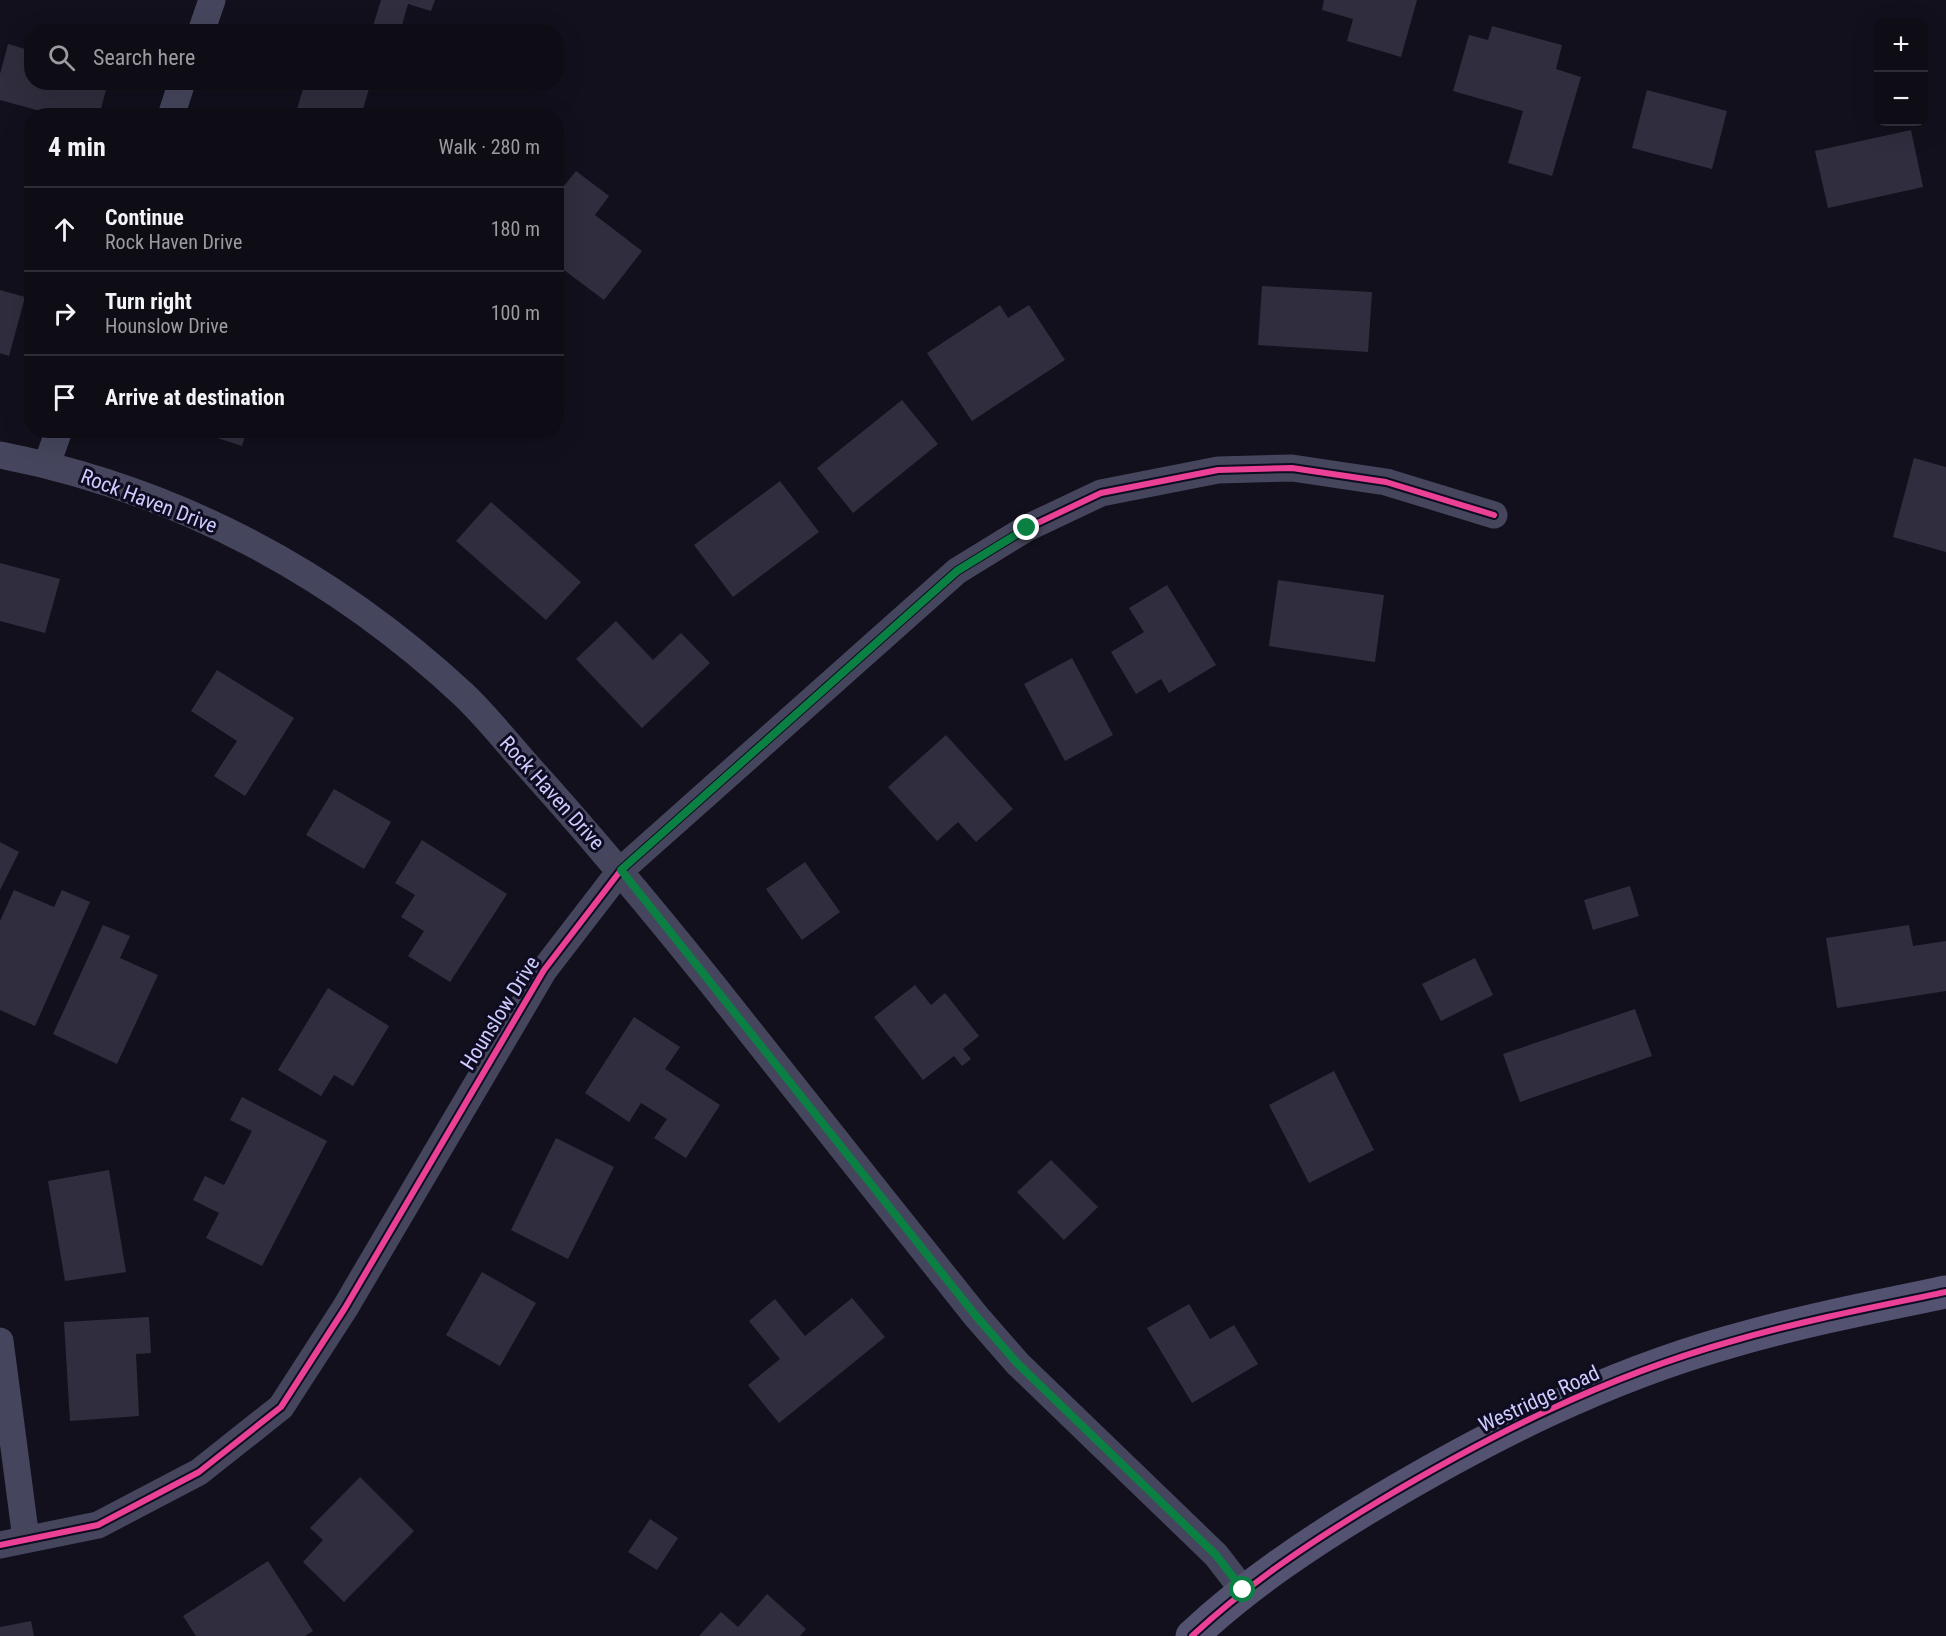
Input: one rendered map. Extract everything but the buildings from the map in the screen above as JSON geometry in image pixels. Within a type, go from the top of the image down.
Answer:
[{"type":"main road","name":"Westridge Road","points":[[1192,1636],[1243,1590],[1324,1534],[1427,1472],[1525,1420],[1600,1387],[1728,1342],[1828,1316],[1946,1292]]},
{"type":"street","points":[[204,24],[212,0]]},
{"type":"street","points":[[174,108],[180,90]]},
{"type":"street","points":[[47,464],[56,438]]},
{"type":"street","name":"Rock Haven Drive","points":[[0,455],[47,464],[135,491],[199,516],[296,568],[373,618],[465,697],[621,870],[976,1316],[1018,1364],[1216,1555],[1243,1590]]},
{"type":"street","name":"Hounslow Drive","points":[[0,1545],[98,1525],[199,1473],[281,1407],[345,1308],[544,970],[621,870],[957,571],[1027,528],[1101,493],[1218,470],[1292,468],[1386,482],[1494,515]]},
{"type":"street","points":[[0,1341],[26,1539]]},
{"type":"cycle path","points":[[0,1545],[98,1525],[199,1472],[281,1407],[345,1308],[544,970],[621,870],[957,571],[1027,528],[1101,493],[1218,470],[1292,468],[1386,482],[1494,515]]},
{"type":"cycle path","points":[[1192,1636],[1236,1598],[1330,1532],[1463,1453],[1549,1410],[1638,1372],[1729,1342],[1810,1321],[1946,1292]]},
{"type":"route","points":[[1027,528],[957,571],[621,870],[976,1316],[1018,1364],[1216,1555],[1243,1590]]}]
